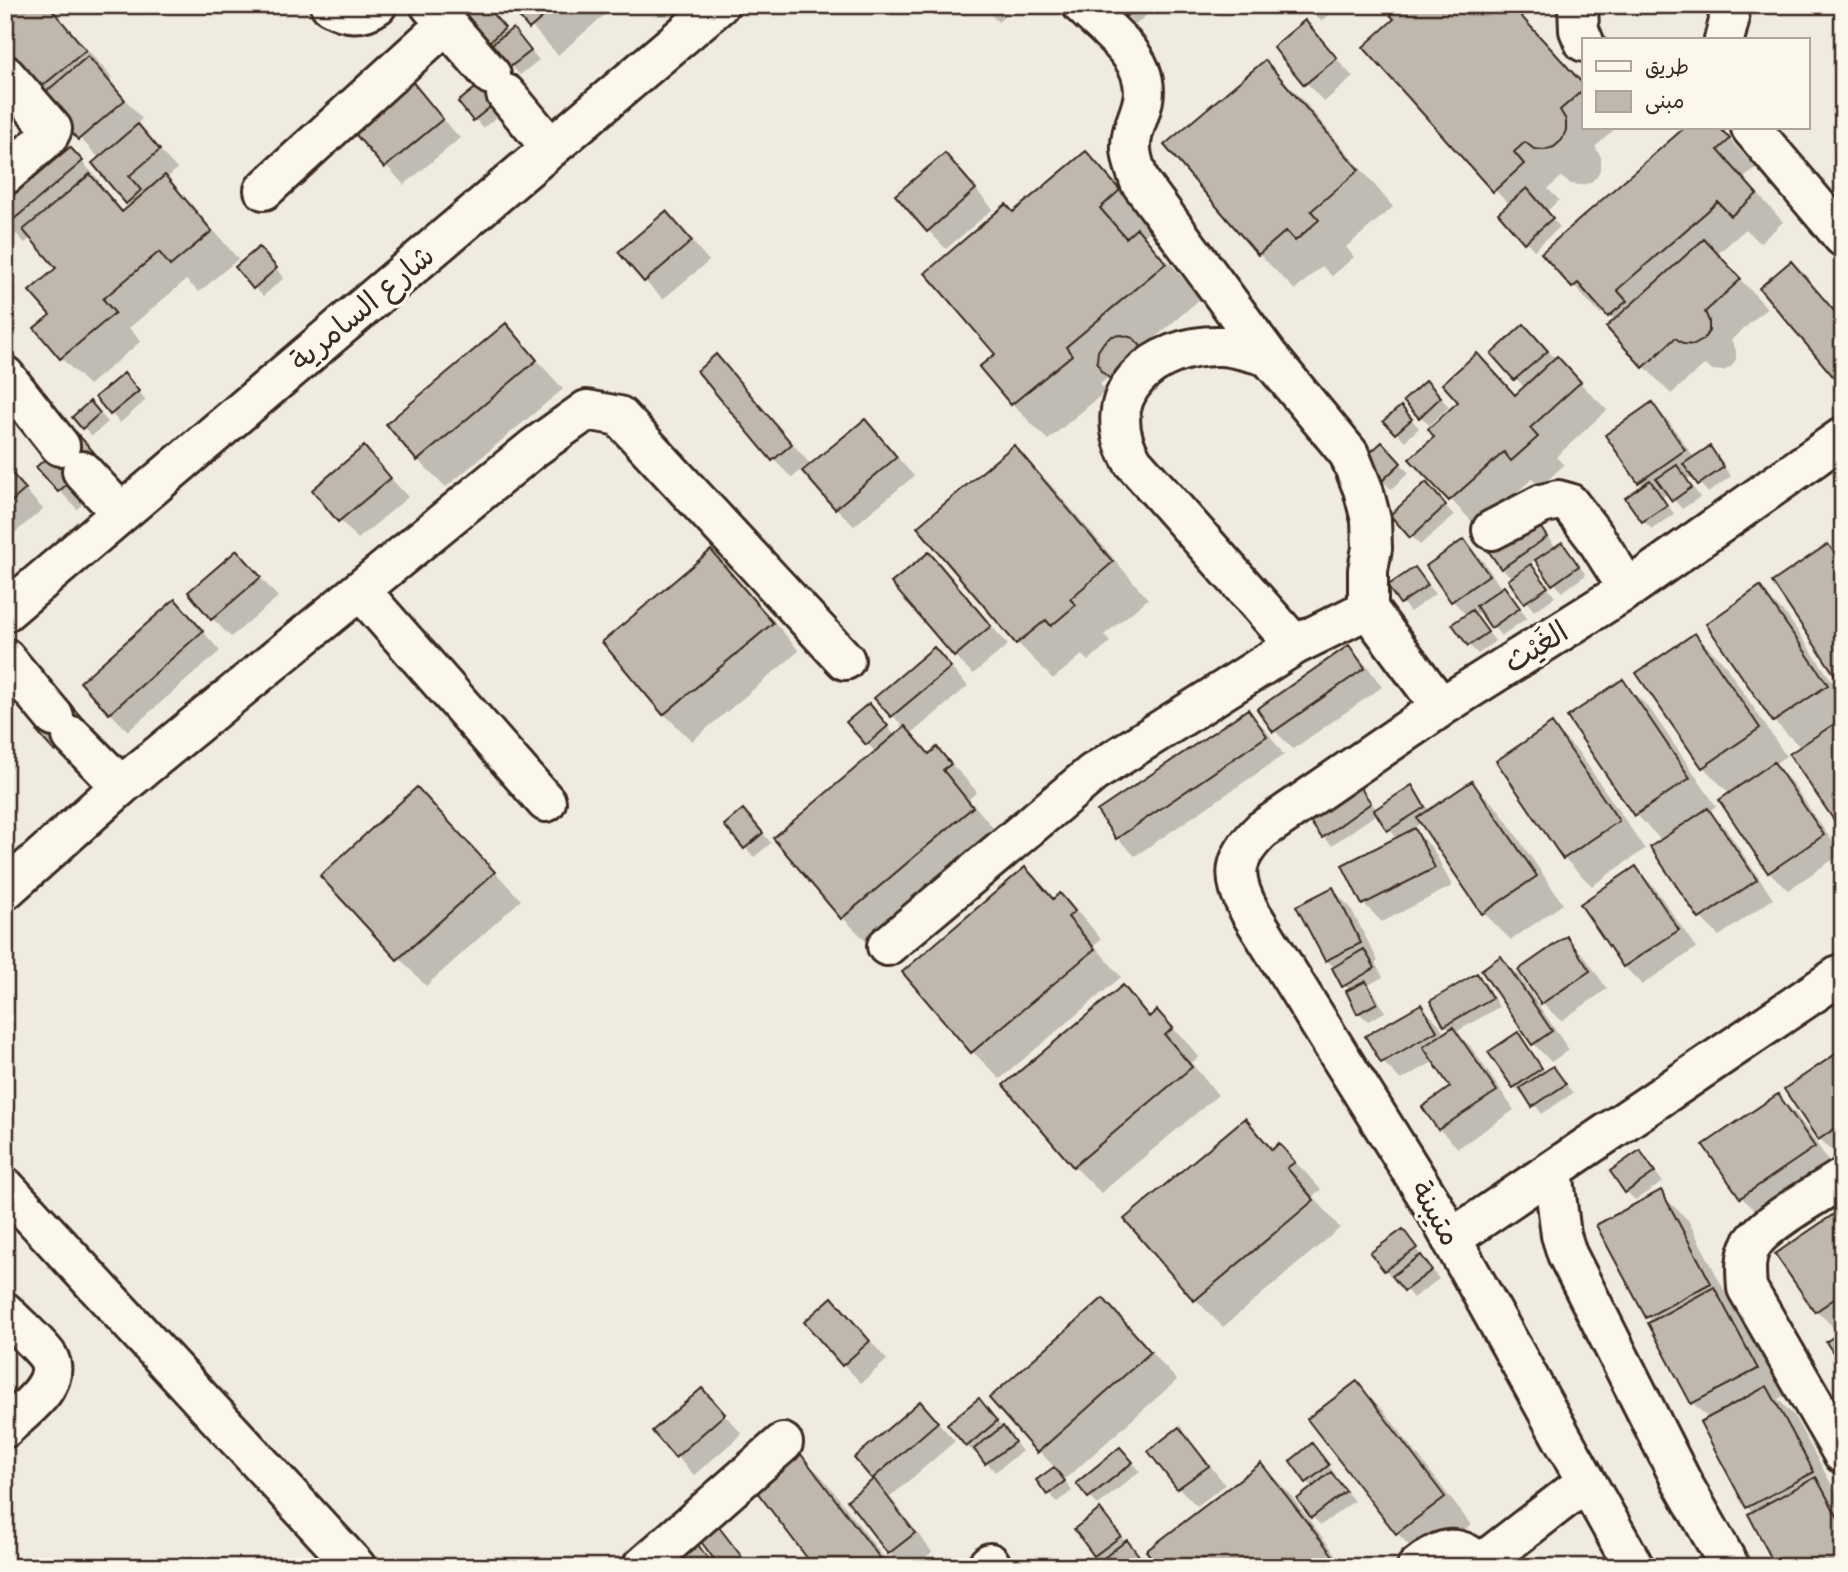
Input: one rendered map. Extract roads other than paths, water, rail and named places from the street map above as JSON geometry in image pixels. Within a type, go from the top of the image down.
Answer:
[{"type":"street","points":[[330,5],[346,13],[369,11],[377,5]]},
{"type":"street","name":"شارع السامرية","points":[[5,612],[719,5]]},
{"type":"street","points":[[1082,5],[1132,56],[1140,70],[1144,101],[1130,148],[1140,182],[1269,357],[1349,454],[1363,489],[1371,520],[1373,548],[1368,570],[1368,609],[1441,707]]},
{"type":"street","points":[[1578,5],[1579,30],[1582,38]]},
{"type":"street","points":[[1725,38],[1729,21],[1728,5]]},
{"type":"street","points":[[264,190],[438,15],[551,148]]},
{"type":"street","points":[[5,75],[52,129],[48,137],[5,175]]},
{"type":"street","points":[[1753,130],[1843,237]]},
{"type":"street","points":[[1269,357],[1221,346],[1172,354],[1150,364],[1134,380],[1124,401],[1120,424],[1124,447],[1133,462],[1295,645]]},
{"type":"street","points":[[5,376],[71,458],[121,513]]},
{"type":"street","points":[[5,890],[121,786],[535,447],[587,410],[619,416],[845,660]]},
{"type":"street","name":"الغَيْث","points":[[1238,863],[1246,845],[1262,830],[1441,707],[1628,589],[1843,437]]},
{"type":"street","points":[[1492,530],[1542,504],[1558,500],[1569,503],[1595,537],[1628,589]]},
{"type":"street","points":[[360,590],[545,803]]},
{"type":"street","points":[[887,946],[1093,773],[1295,645],[1368,609]]},
{"type":"street","points":[[5,658],[63,727],[121,786]]},
{"type":"street","name":"متيبنة","points":[[1238,863],[1237,889],[1371,1104],[1451,1239],[1634,1567]]},
{"type":"street","points":[[1451,1239],[1843,972]]},
{"type":"street","points":[[1553,1171],[1561,1235],[1567,1254],[1683,1484],[1730,1567]]},
{"type":"street","points":[[1843,1178],[1767,1229],[1752,1244],[1746,1263],[1747,1288],[1843,1454]]},
{"type":"street","points":[[5,1187],[356,1567]]},
{"type":"street","points":[[5,1312],[48,1358],[51,1376],[43,1391],[5,1428]]},
{"type":"street","points":[[642,1567],[783,1443]]},
{"type":"street","points":[[1417,1567],[1432,1555],[1446,1549],[1460,1550],[1482,1565],[1586,1482]]}]
